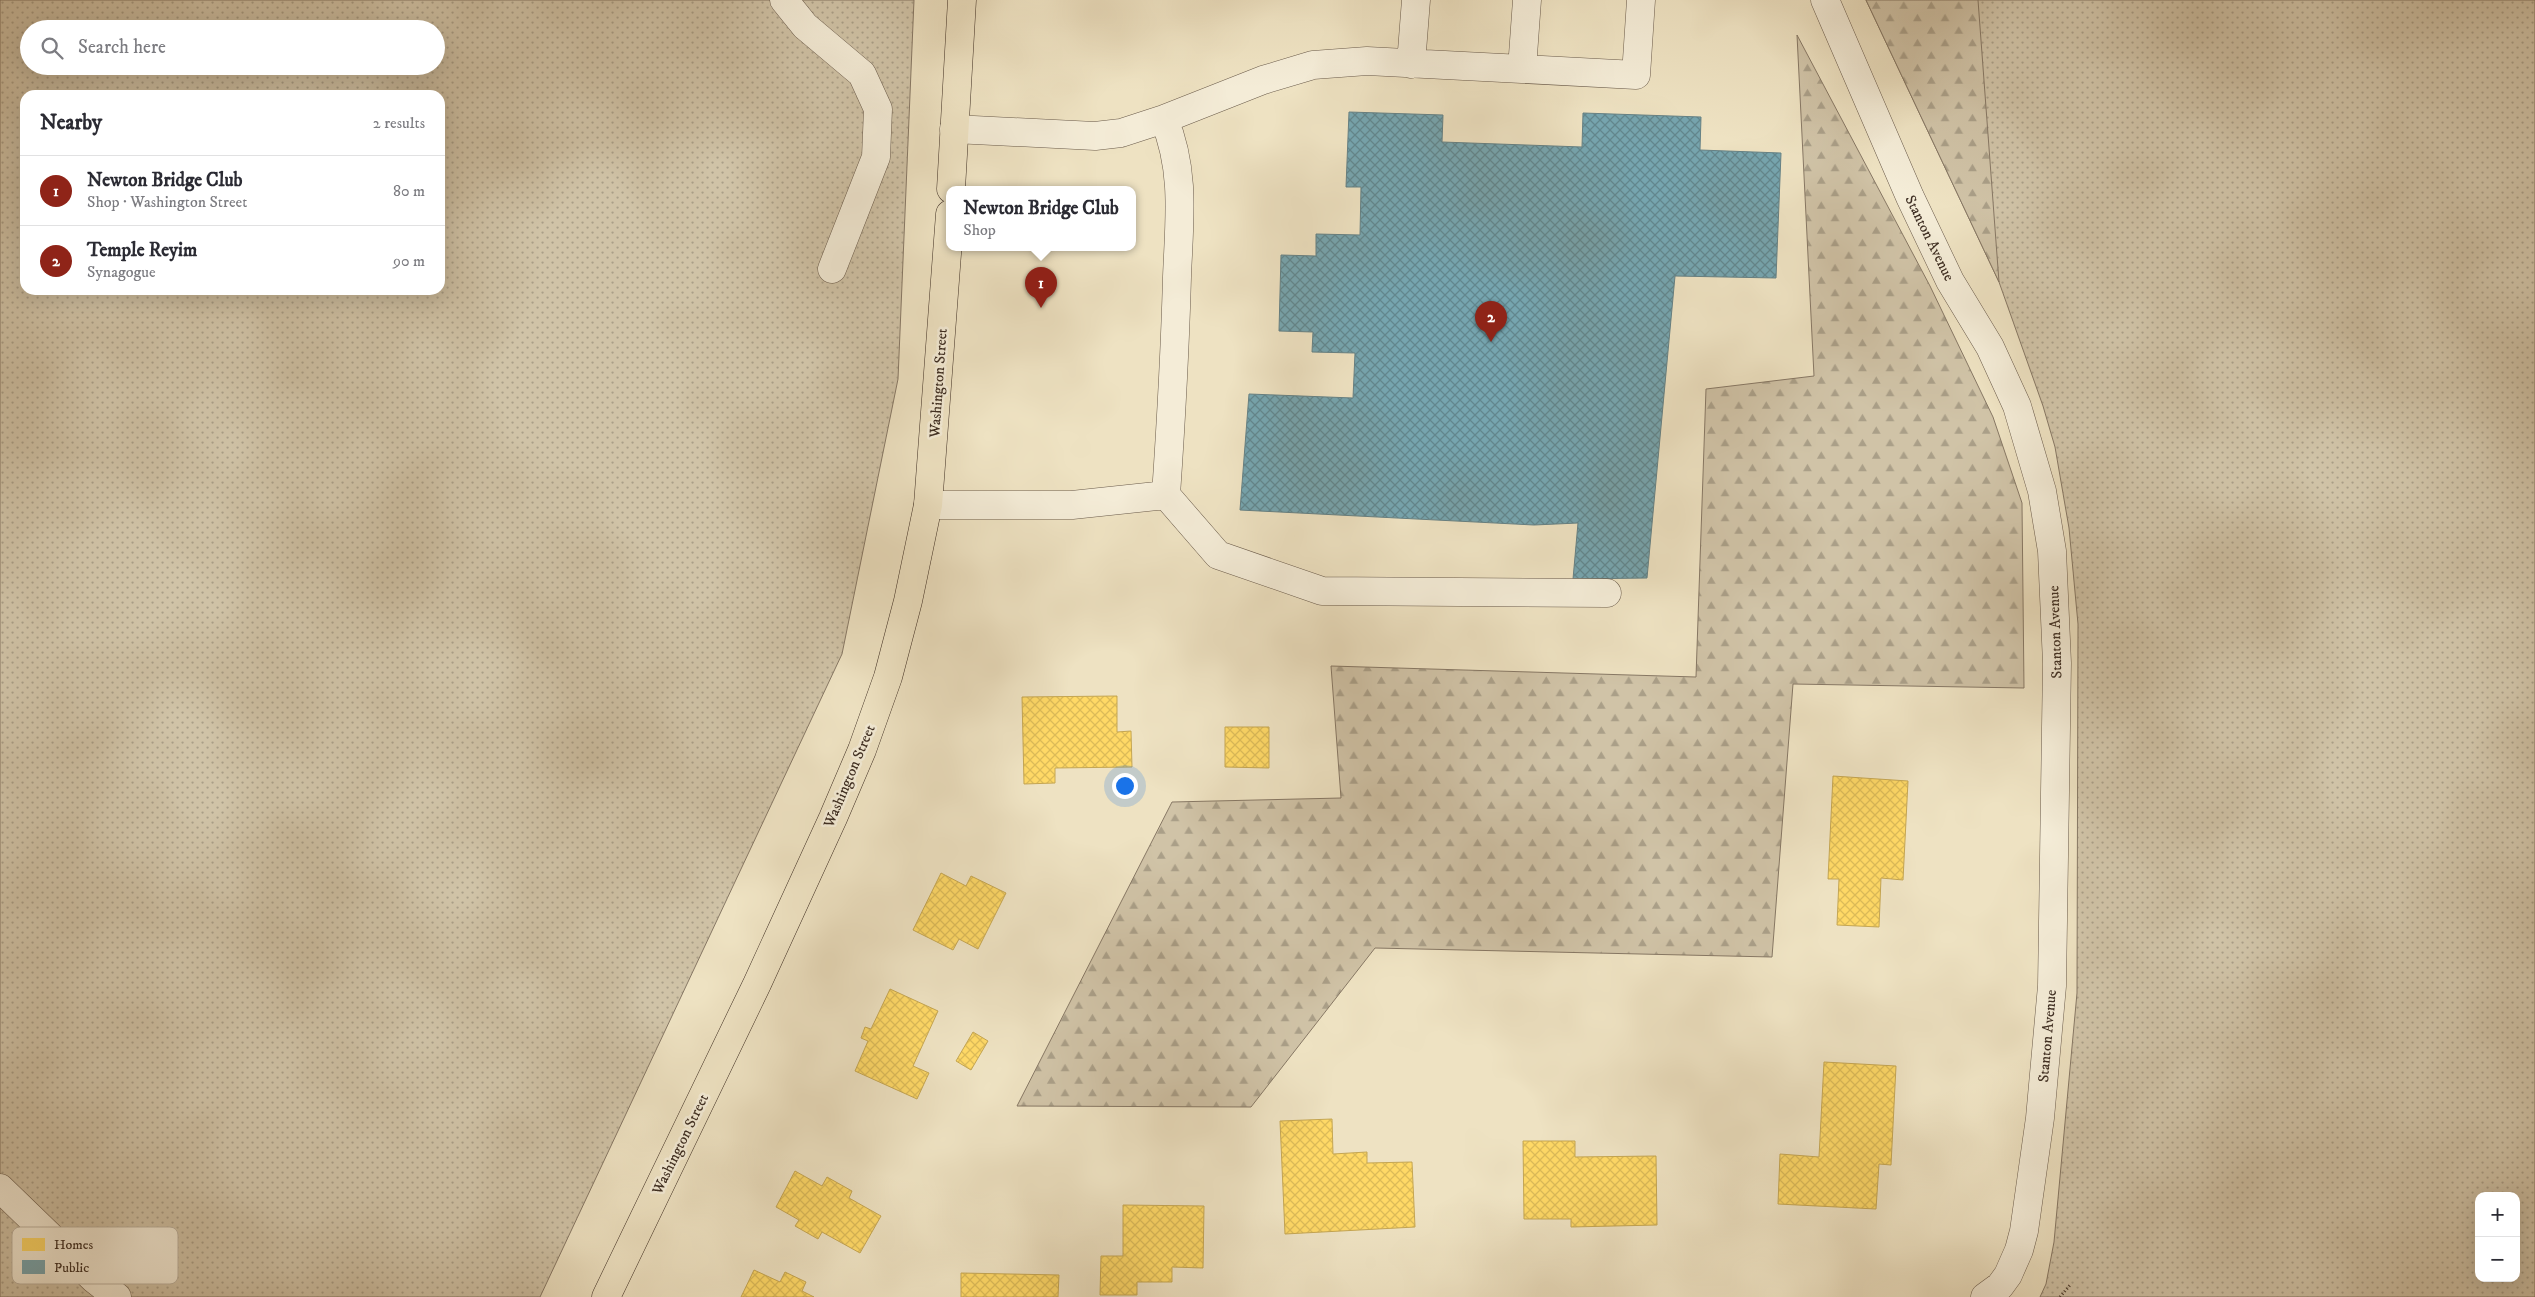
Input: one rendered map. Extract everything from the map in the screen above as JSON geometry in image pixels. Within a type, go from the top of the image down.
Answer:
[{"type":"main road","points":[[951,186],[962,0]]},
{"type":"main road","name":"Washington Street","points":[[606,1297],[757,984],[862,750],[888,677],[908,601],[928,506],[947,251]]},
{"type":"street","points":[[784,0],[805,26],[862,74],[878,108],[876,157],[832,269]]},
{"type":"street","points":[[1412,64],[1416,0]]},
{"type":"street","points":[[1522,69],[1527,0]]},
{"type":"street","points":[[954,129],[1095,136],[1120,133],[1164,119],[1263,80],[1313,65],[1367,61],[1636,74],[1641,0]]},
{"type":"street","name":"Stanton Avenue","points":[[1826,0],[1910,197],[1950,281],[1990,347],[2017,406],[2042,491],[2052,551],[2057,663],[2055,914],[2051,995],[2040,1118],[2024,1231],[2019,1250],[2008,1275],[2000,1286],[1985,1297]]},
{"type":"street","points":[[1164,119],[1172,140],[1180,180],[1175,357],[1166,495],[1218,555],[1322,591],[1606,593]]},
{"type":"street","points":[[928,506],[1072,505],[1166,495]]},
{"type":"street","points":[[0,1188],[40,1227]]},
{"type":"street","points":[[100,1284],[117,1297]]},
{"type":"path","points":[[2060,1297],[2070,1285]]},
{"type":"green space","points":[[0,0],[914,0],[898,379],[842,654],[540,1297],[0,1297]]},
{"type":"green space","points":[[1866,0],[2535,0],[2535,1297],[2040,1297],[2046,1284],[2054,1242],[2077,993],[2078,624],[2069,528],[2055,447],[2043,406],[1999,282]]},
{"type":"green space","points":[[1866,0],[1978,0],[1999,282]]},
{"type":"green space","points":[[1797,35],[1930,286],[1993,417],[2022,503],[2024,688],[1793,684],[1772,957],[1375,948],[1251,1107],[1017,1106],[1172,802],[1341,798],[1331,666],[1696,677],[1706,389],[1814,376]]},
{"type":"building: Homes","points":[[1117,696],[1117,732],[1131,731],[1132,767],[1055,768],[1055,783],[1024,784],[1022,697]]},
{"type":"building: Homes","points":[[1225,727],[1269,727],[1269,768],[1225,767]]},
{"type":"building: Homes","points":[[1833,776],[1908,781],[1903,880],[1881,878],[1879,927],[1837,925],[1839,879],[1828,879]]},
{"type":"building: Homes","points":[[941,873],[966,886],[971,876],[1006,893],[978,949],[959,939],[953,950],[913,930]]},
{"type":"building: Homes","points":[[890,989],[938,1011],[913,1066],[929,1073],[917,1099],[855,1071],[868,1041],[861,1038],[865,1027],[871,1029]]},
{"type":"building: Homes","points":[[973,1032],[988,1041],[971,1070],[956,1061]]},
{"type":"building: Homes","points":[[1824,1062],[1896,1066],[1891,1165],[1879,1164],[1876,1209],[1778,1204],[1780,1154],[1819,1157]]},
{"type":"building: Homes","points":[[1332,1119],[1333,1154],[1367,1152],[1367,1163],[1412,1162],[1415,1227],[1285,1234],[1280,1121]]},
{"type":"building: Homes","points":[[1523,1141],[1575,1141],[1575,1157],[1656,1156],[1657,1225],[1571,1227],[1571,1219],[1524,1219]]},
{"type":"building: Homes","points":[[795,1171],[822,1186],[827,1177],[852,1191],[849,1198],[881,1216],[860,1253],[822,1232],[818,1239],[795,1226],[799,1220],[776,1207]]},
{"type":"building: Homes","points":[[1123,1205],[1204,1206],[1203,1268],[1172,1267],[1172,1282],[1137,1282],[1137,1295],[1100,1295],[1101,1256],[1123,1256]]},
{"type":"building: Homes","points":[[754,1270],[780,1282],[785,1272],[806,1282],[802,1291],[814,1297],[741,1297]]},
{"type":"building: Homes","points":[[961,1273],[1059,1275],[1058,1297],[961,1297]]},
{"type":"building: Public","points":[[1349,112],[1443,115],[1442,142],[1582,147],[1583,113],[1701,117],[1700,150],[1781,153],[1776,278],[1675,276],[1647,578],[1573,579],[1578,523],[1534,525],[1240,510],[1249,394],[1353,398],[1355,353],[1312,352],[1313,332],[1279,331],[1281,255],[1316,256],[1316,234],[1360,235],[1361,187],[1346,187]]},
{"type":"place","name":"Newton Bridge Club","points":[[1041,308]]},
{"type":"place","name":"Temple Reyim","points":[[1491,342]]}]
